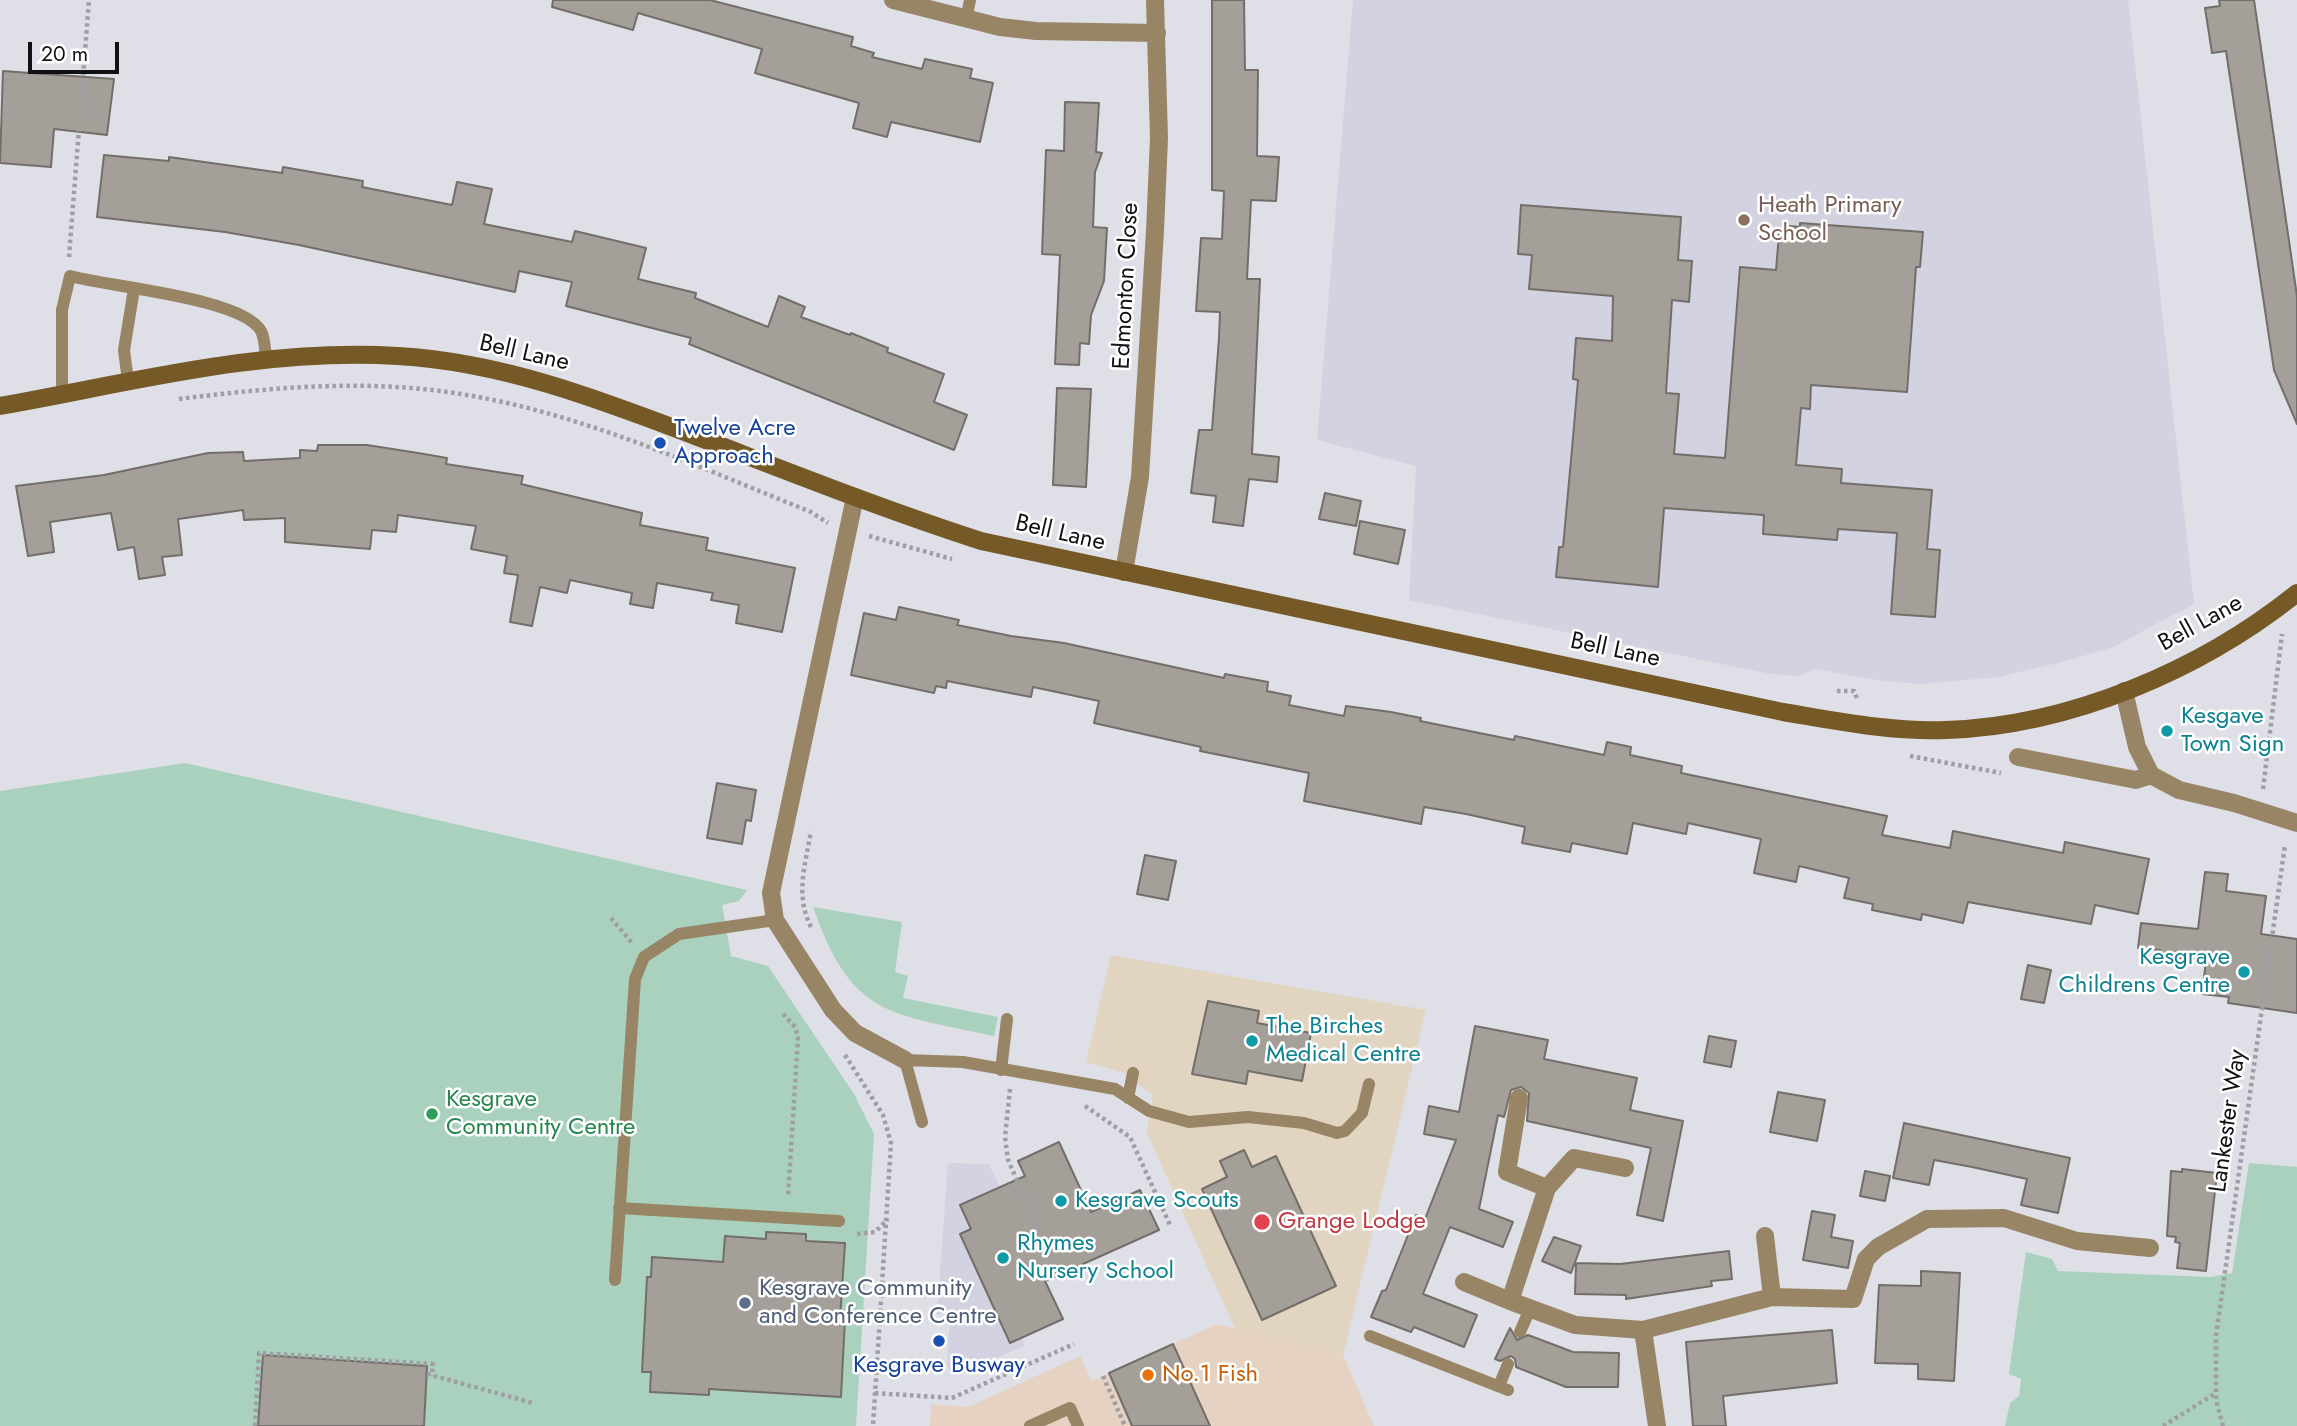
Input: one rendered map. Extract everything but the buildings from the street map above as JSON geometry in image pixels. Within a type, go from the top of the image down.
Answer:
[{"type":"street","points":[[893,0],[965,20],[1036,31],[1157,33]]},
{"type":"street","name":"Edmonton Close","points":[[1124,572],[1140,478],[1159,138],[1155,0]]},
{"type":"street","name":"Bell Lane","points":[[0,406],[201,366],[310,354],[400,356],[491,369],[597,398],[855,497],[981,541],[1770,709],[1867,726],[1946,730],[1984,727],[2041,717],[2124,691],[2227,642],[2291,597]]},
{"type":"street","points":[[855,497],[771,893],[775,920],[833,1010],[855,1033],[905,1060]]},
{"type":"street","points":[[2124,691],[2137,747],[2151,775],[2179,790],[2293,821]]},
{"type":"street","points":[[2018,757],[2136,780],[2151,775]]},
{"type":"street","points":[[1519,1098],[1507,1172],[1548,1188]]},
{"type":"street","points":[[1510,1301],[1548,1188],[1574,1158],[1625,1168]]},
{"type":"street","points":[[1464,1282],[1575,1325],[1643,1330],[1772,1297],[1853,1299],[1867,1259],[1878,1247],[1927,1219],[2004,1218],[2077,1241],[2150,1248]]},
{"type":"street","points":[[1766,1236],[1772,1297]]},
{"type":"street","points":[[1643,1330],[1657,1426]]},
{"type":"lane","points":[[965,20],[970,0]]},
{"type":"lane","points":[[62,395],[62,310],[70,276],[187,298],[239,312],[261,331],[266,358]]},
{"type":"lane","points":[[128,381],[124,350],[134,289]]},
{"type":"lane","points":[[615,1280],[631,1004],[635,979],[645,957],[679,934],[775,920]]},
{"type":"lane","points":[[1006,1070],[1007,1019]]},
{"type":"lane","points":[[922,1122],[905,1060],[937,1059],[1115,1089],[1149,1111],[1189,1122],[1248,1117],[1304,1123],[1337,1132],[1345,1131],[1362,1113],[1368,1084]]},
{"type":"lane","points":[[1128,1098],[1133,1073]]},
{"type":"lane","points":[[619,1208],[839,1221]]},
{"type":"lane","points":[[1520,1332],[1530,1308]]},
{"type":"lane","points":[[1370,1336],[1503,1388],[1508,1364]]},
{"type":"lane","points":[[1030,1426],[1070,1408],[1078,1426]]},
{"type":"path","points":[[70,276],[68,253],[89,0]]},
{"type":"path","points":[[174,400],[264,389],[329,386],[397,387],[470,396],[589,426],[811,512],[826,522]]},
{"type":"path","points":[[867,546],[878,539]]},
{"type":"path","points":[[2260,811],[2291,597]]},
{"type":"path","points":[[1837,691],[1854,691],[1860,705],[1866,708]]},
{"type":"path","points":[[812,930],[802,910],[800,892],[814,818]]},
{"type":"path","name":"Lankester Way","points":[[2223,1426],[2216,1393],[2216,1336],[2293,821]]},
{"type":"path","points":[[611,918],[645,957]]},
{"type":"path","points":[[783,1014],[795,1027],[798,1037],[787,1218]]},
{"type":"path","points":[[855,1033],[843,1052],[883,1115],[891,1143],[873,1426]]},
{"type":"path","points":[[1006,1070],[1005,1137],[1008,1160],[1059,1276]]},
{"type":"path","points":[[1075,1100],[1130,1137],[1170,1225]]},
{"type":"path","points":[[875,1393],[952,1398],[1074,1344]]},
{"type":"path","points":[[255,1426],[259,1353],[433,1364],[429,1375],[533,1404]]},
{"type":"path","points":[[1103,1376],[1125,1426]]},
{"type":"path","points":[[2163,1426],[2216,1393]]},
{"type":"shaded area","name":"Heath Primary School","points":[[1353,0],[2128,0],[2194,604],[2113,647],[2066,661],[1998,677],[1922,684],[1882,681],[1816,669],[1798,676],[1771,674],[1409,600],[1416,466],[1317,440]]},
{"type":"shaded area","points":[[1111,955],[1426,1010],[1343,1355],[1235,1329],[1147,1133],[1153,1095],[1122,1072],[1086,1062]]},
{"type":"shaded area","points":[[948,1163],[989,1164],[1063,1319],[1022,1338],[1025,1346],[953,1376],[947,1366],[950,1315],[937,1314]]},
{"type":"shaded area","points":[[1217,1324],[1343,1355],[1374,1426],[930,1426],[931,1404],[968,1407],[1080,1356],[1092,1381]]},
{"type":"green space","name":"Kesgrave Community Centre","points":[[185,763],[747,890],[739,901],[722,905],[731,956],[768,966],[854,1094],[874,1134],[856,1426],[0,1426],[0,791]]},
{"type":"green space","points":[[813,907],[902,922],[895,972],[908,976],[903,998],[998,1017],[994,1036],[901,1014],[860,991],[843,971]]},
{"type":"green space","points":[[2249,1163],[2297,1167],[2297,1426],[2005,1426],[2010,1403],[2019,1396],[2021,1379],[2009,1374],[2026,1252],[2052,1259],[2058,1271],[2211,1277],[2232,1273]]},
{"type":"place","name":"Heath Primary School","points":[[1744,220]]},
{"type":"place","name":"Twelve Acre Approach","points":[[660,443]]},
{"type":"place","name":"Kesgave Town Sign","points":[[2167,731]]},
{"type":"place","name":"Kesgrave Childrens Centre","points":[[2244,972]]},
{"type":"place","name":"The Birches Medical Centre","points":[[1252,1041]]},
{"type":"place","name":"Kesgrave Community Centre","points":[[432,1114]]},
{"type":"place","name":"Kesgrave Scouts","points":[[1061,1201]]},
{"type":"place","name":"Grange Lodge","points":[[1262,1222]]},
{"type":"place","name":"Rhymes Nursery School","points":[[1003,1258]]},
{"type":"place","name":"Kesgrave Community and Conference Centre","points":[[745,1303]]},
{"type":"place","name":"Kesgrave Busway","points":[[939,1341]]},
{"type":"place","name":"No.1 Fish","points":[[1148,1375]]}]
